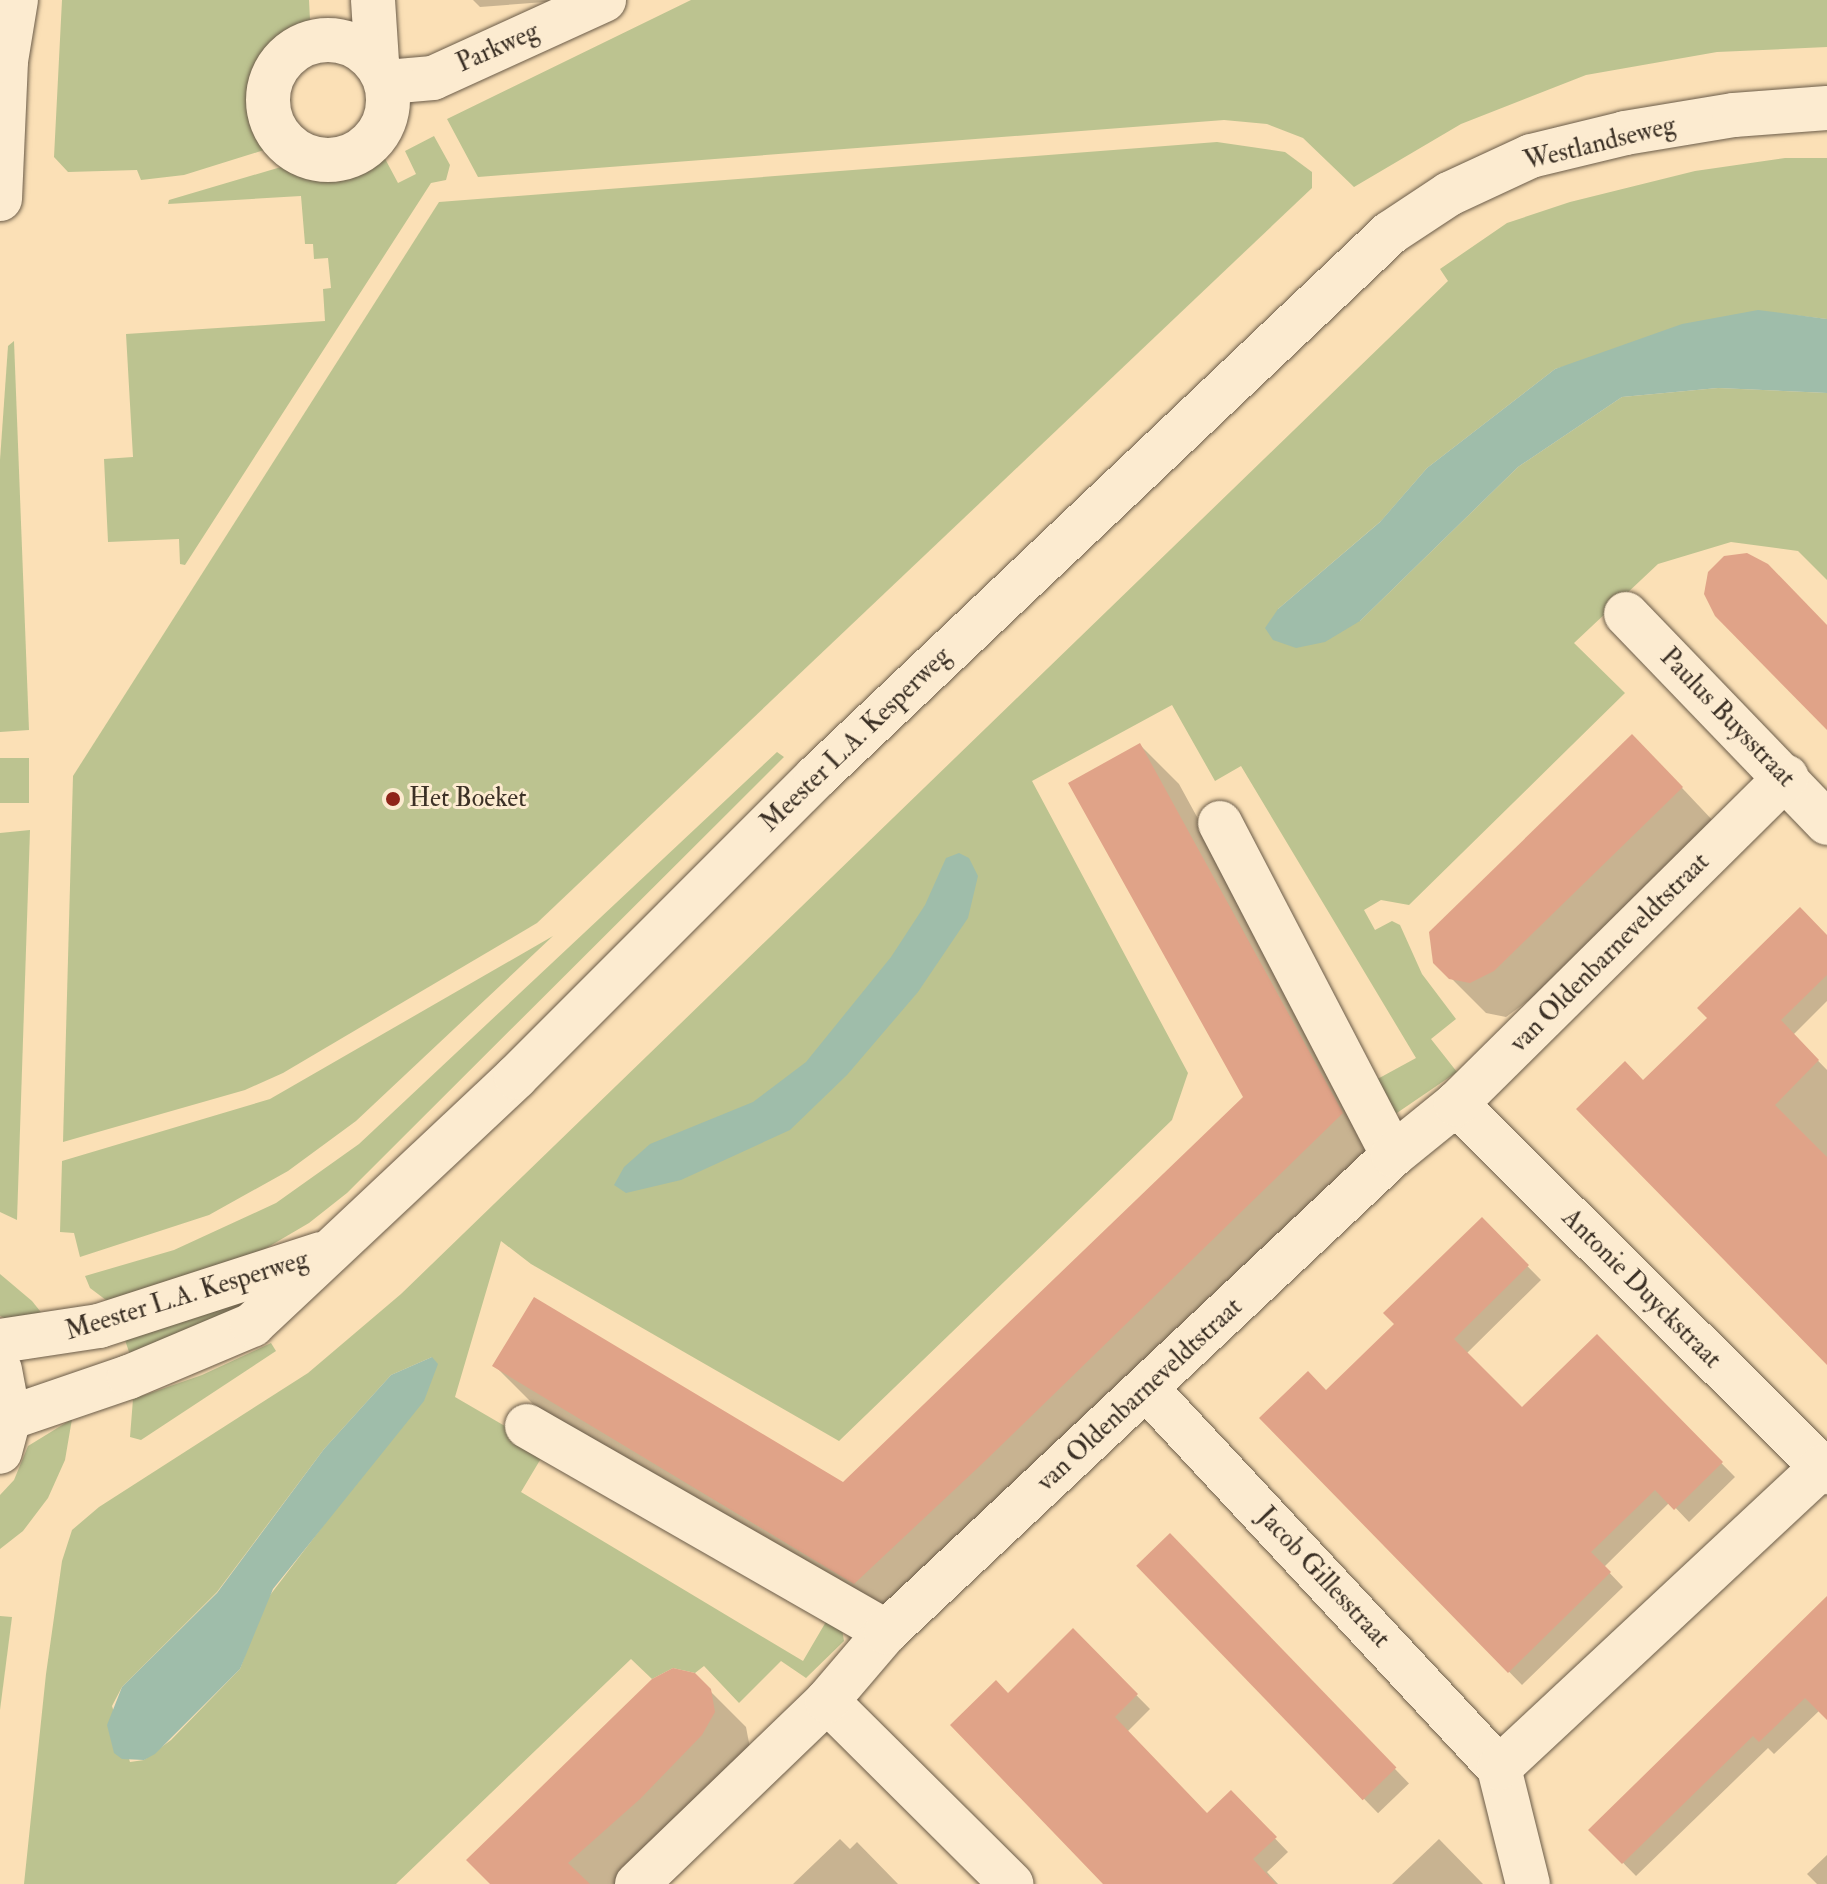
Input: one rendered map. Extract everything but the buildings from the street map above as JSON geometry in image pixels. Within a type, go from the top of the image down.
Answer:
[{"type":"street","points":[[0,199],[3,61],[16,0]]},
{"type":"street","name":"Parkweg","points":[[373,0],[382,72],[433,78],[604,0]]},
{"type":"street","name":"Westlandseweg","points":[[1390,233],[1449,194],[1531,156],[1641,130],[1734,115],[1827,108]]},
{"type":"street","name":"Meester L.A. Kesperweg","points":[[4,1435],[252,1325],[326,1252],[516,1077],[816,777],[1390,233]]},
{"type":"street","name":"Paulus Buysstraat","points":[[1626,614],[1787,777],[1827,823]]},
{"type":"street","name":"van Oldenbarneveldtstraat","points":[[637,1884],[827,1701],[886,1632],[1393,1155],[1456,1104],[1787,777]]},
{"type":"street","points":[[1220,823],[1393,1155]]},
{"type":"street","name":"Antonie Duyckstraat","points":[[1456,1104],[1825,1469]]},
{"type":"street","name":"Meester L.A. Kesperweg","points":[[0,1341],[88,1329],[326,1252]]},
{"type":"street","points":[[0,1370],[4,1435]]},
{"type":"street","name":"Jacob Gillesstraat","points":[[1146,1388],[1499,1768],[1528,1884]]},
{"type":"street","points":[[527,1426],[886,1632]]},
{"type":"street","points":[[1499,1768],[1825,1469]]},
{"type":"street","points":[[827,1701],[1011,1884]]},
{"type":"green space","points":[[62,0],[309,0],[310,20],[270,45],[249,86],[250,116],[264,150],[184,175],[141,180],[137,170],[68,172],[54,157]]},
{"type":"green space","points":[[691,0],[1827,0],[1827,47],[1717,52],[1586,75],[1461,124],[1354,187],[1303,138],[1267,124],[1224,120],[478,177],[447,119]]},
{"type":"green space","points":[[434,136],[450,165],[446,180],[431,183],[185,565],[180,564],[179,539],[108,542],[104,459],[133,457],[126,334],[325,321],[323,289],[331,288],[328,258],[314,259],[313,244],[305,244],[301,196],[168,204],[169,200],[281,167],[336,176],[367,165],[382,153],[398,183],[416,174],[405,151]]},
{"type":"green space","points":[[1217,142],[1285,152],[1312,172],[1312,188],[537,923],[283,1073],[245,1090],[63,1142],[73,776],[439,202]]},
{"type":"green space","points":[[1785,158],[1827,158],[1827,319],[1758,311],[1555,369],[1427,468],[1381,521],[1278,609],[1360,621],[1518,467],[1622,397],[1718,388],[1827,393],[1827,580],[1798,551],[1731,542],[1658,564],[1574,643],[1625,693],[1409,905],[1381,900],[1364,910],[1375,930],[1392,921],[1400,925],[1422,974],[1456,1019],[1431,1039],[1457,1072],[1391,1117],[1372,1082],[1416,1058],[1241,766],[1215,781],[1172,705],[1032,781],[1188,1073],[1172,1120],[839,1441],[531,1264],[501,1241],[455,1397],[546,1450],[521,1492],[803,1661],[827,1620],[842,1629],[844,1641],[806,1678],[781,1661],[739,1703],[704,1666],[695,1673],[673,1668],[652,1679],[631,1659],[396,1884],[24,1884],[46,1674],[62,1561],[72,1530],[99,1507],[308,1373],[401,1294],[1448,281],[1440,269],[1507,223],[1570,202],[1695,171]],"holes":[[[432,1357],[329,1518],[264,1603],[240,1669],[171,1740],[144,1760],[130,1762],[112,1706],[122,1687],[217,1592],[324,1449],[391,1375]]]},
{"type":"green space","points":[[14,341],[29,730],[0,732],[0,460],[8,346]]},
{"type":"green space","points":[[777,752],[784,757],[347,1193],[309,1223],[263,1250],[114,1306],[90,1288],[85,1276],[174,1250],[276,1203],[359,1144]]},
{"type":"green space","points":[[0,758],[29,758],[29,803],[0,803]]},
{"type":"green space","points":[[30,830],[17,1220],[0,1212],[0,833]]},
{"type":"green space","points":[[553,936],[356,1121],[288,1171],[209,1215],[80,1257],[74,1233],[60,1232],[62,1161],[270,1099]]},
{"type":"green space","points":[[0,1274],[32,1301],[48,1321],[11,1321],[0,1316]]},
{"type":"green space","points":[[249,1295],[262,1300],[131,1358],[124,1337]]},
{"type":"green space","points":[[271,1343],[276,1351],[141,1440],[130,1437],[133,1399],[202,1375]]},
{"type":"green space","points":[[72,1419],[65,1460],[48,1498],[23,1531],[0,1549],[0,1495],[14,1480],[28,1446]]},
{"type":"green space","points":[[0,1616],[12,1617],[0,1710]]},
{"type":"shaded area","points":[[1758,310],[1827,319],[1827,393],[1718,388],[1622,397],[1518,467],[1360,621],[1325,642],[1296,648],[1273,640],[1265,628],[1278,609],[1380,522],[1427,468],[1555,369],[1682,324]]},
{"type":"shaded area","points":[[959,853],[969,858],[978,876],[968,918],[918,992],[847,1075],[790,1130],[681,1180],[626,1193],[614,1185],[624,1167],[650,1144],[753,1102],[806,1062],[891,957],[925,905],[946,858]]},
{"type":"shaded area","points":[[432,1357],[438,1364],[424,1401],[273,1589],[240,1669],[155,1754],[144,1760],[122,1759],[114,1753],[107,1725],[122,1687],[217,1593],[324,1449],[391,1375]]},
{"type":"place","name":"Het Boeket","points":[[393,799]]}]
